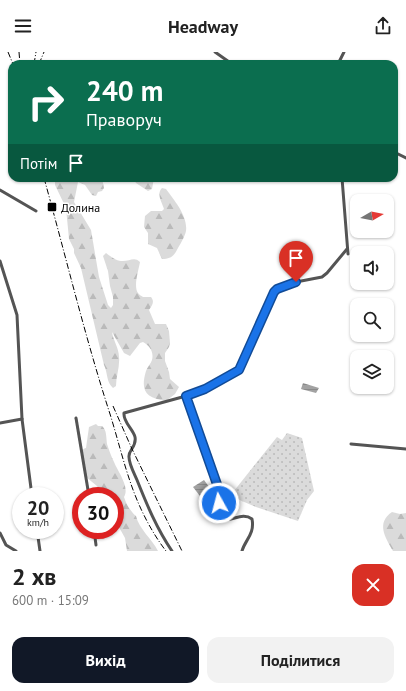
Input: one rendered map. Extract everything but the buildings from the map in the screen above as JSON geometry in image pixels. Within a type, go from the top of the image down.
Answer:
[{"type":"street","points":[[215,52],[226,60]]},
{"type":"street","points":[[342,182],[348,254]]},
{"type":"street","points":[[0,190],[36,211]]},
{"type":"street","points":[[172,551],[154,522],[132,467],[129,453],[136,442],[133,430],[124,416],[124,413],[186,396],[205,389],[239,370],[274,292],[277,289],[296,282],[322,277],[347,249]]},
{"type":"street","points":[[0,261],[16,316],[22,419],[31,487]]},
{"type":"street","points":[[186,396],[219,490],[219,503],[214,508],[218,518],[223,521],[248,516],[252,519],[253,524],[251,531],[242,551]]},
{"type":"street","points":[[76,418],[87,487]]},
{"type":"street","points":[[0,423],[22,419]]},
{"type":"street","points":[[351,444],[406,449]]},
{"type":"street","points":[[0,533],[6,545],[16,551]]},
{"type":"street","points":[[38,539],[40,551]]},
{"type":"street","points":[[95,539],[96,545]]},
{"type":"green space","points":[[55,182],[78,182],[74,202],[91,230],[99,277],[108,305],[111,308],[113,305],[113,297],[108,271],[103,256],[106,253],[119,261],[136,259],[140,262],[136,282],[138,294],[143,297],[151,297],[153,302],[149,310],[155,324],[166,324],[169,331],[170,343],[165,353],[165,361],[170,379],[179,387],[175,394],[166,401],[154,398],[146,392],[144,388],[144,378],[152,357],[152,352],[148,345],[143,342],[140,343],[130,356],[124,353],[112,332],[119,354],[119,361],[116,386],[113,388],[109,383],[81,268],[69,239],[66,208]]},
{"type":"green space","points":[[78,182],[103,182],[104,188],[102,191],[98,192],[96,196],[92,195],[85,185]]},
{"type":"green space","points":[[153,182],[152,189],[148,191],[136,183]]},
{"type":"green space","points":[[162,188],[166,189],[183,214],[186,231],[182,242],[175,253],[170,258],[162,259],[157,248],[148,244],[148,233],[144,227],[145,216],[151,211],[162,211],[164,209],[159,195]]},
{"type":"green space","points":[[96,424],[98,426],[102,426],[105,430],[109,451],[125,484],[126,489],[124,497],[124,487],[98,487],[86,477],[82,450],[86,448],[89,427]]},
{"type":"green space","points":[[287,433],[302,438],[314,491],[307,500],[298,521],[256,507],[230,496],[277,437],[282,440]]},
{"type":"green space","points":[[124,497],[143,530],[158,551],[127,551],[125,538]]},
{"type":"green space","points":[[392,512],[400,514],[406,513],[406,551],[393,551],[387,541],[383,525],[387,516]]},
{"type":"shaded area","points":[[303,383],[319,388],[316,393],[301,389]]},
{"type":"shaded area","points":[[204,480],[215,495],[206,501],[203,500],[193,487]]},
{"type":"railway","points":[[8,52],[11,60]]},
{"type":"railway","points":[[19,52],[20,60]]},
{"type":"railway","points":[[35,60],[36,52]]},
{"type":"railway","points":[[41,60],[44,52]]},
{"type":"railway","points":[[45,182],[92,356],[128,474],[136,498],[144,515],[166,551]]},
{"type":"railway","points":[[113,406],[132,449],[182,551]]},
{"type":"place","name":"Долина","points":[[52,207]]},
{"type":"route","points":[[219,503],[219,490],[186,396],[205,389],[239,370],[274,292],[277,289],[296,282]]}]
